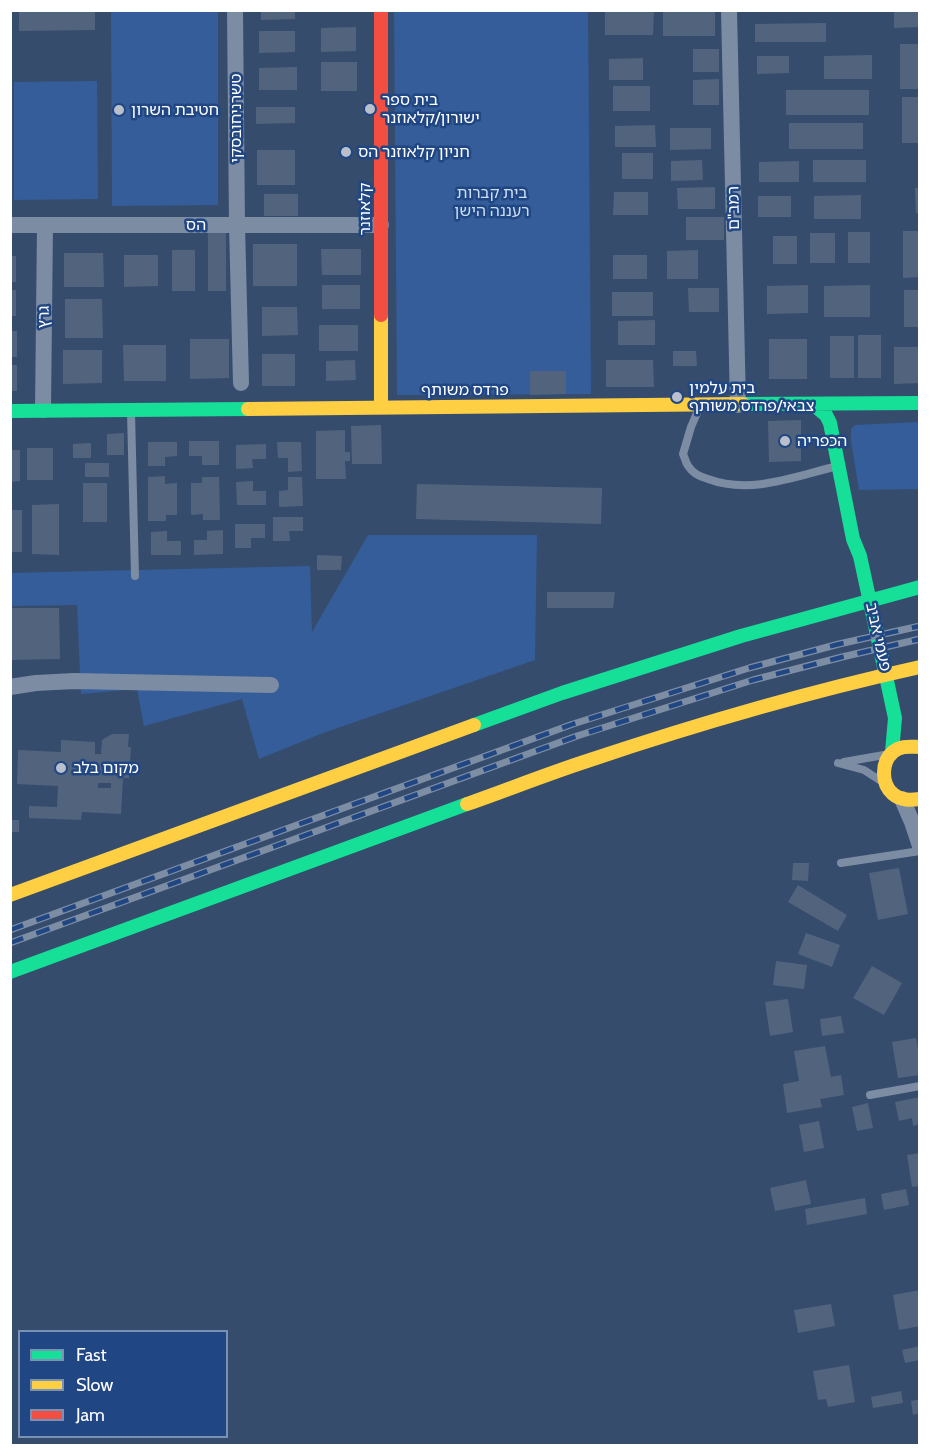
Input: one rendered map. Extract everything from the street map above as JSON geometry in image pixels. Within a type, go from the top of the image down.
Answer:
[{"type":"main road","name":"קלאוזנר","points":[[381,10],[381,408]]},
{"type":"main road","name":"פרדס משותף","points":[[10,411],[920,403]]},
{"type":"main road","points":[[852,415],[865,404]]},
{"type":"main road","name":"פעמי אביב","points":[[814,405],[826,415],[830,423],[853,539],[860,556],[895,718],[891,753],[883,774],[887,788]]},
{"type":"main road","name":"פעמי אביב","points":[[844,431],[860,538],[860,556]]},
{"type":"main road","points":[[10,895],[562,693],[741,636],[920,587]]},
{"type":"main road","points":[[829,612],[920,593]]},
{"type":"main road","points":[[10,972],[586,761],[715,720],[811,693],[920,667]]},
{"type":"main road","points":[[811,693],[920,674]]},
{"type":"main road","name":"פעמי אביב","points":[[895,718],[910,740],[919,746]]},
{"type":"main road","points":[[891,753],[904,746],[919,746]]},
{"type":"main road","points":[[887,788],[902,800],[920,799]]},
{"type":"main road","points":[[90,852],[227,815]]},
{"type":"main road","points":[[10,982],[357,845]]},
{"type":"street","name":"טשרניחובסקי","points":[[235,10],[241,382]]},
{"type":"street","name":"רמב\"ם","points":[[729,10],[738,405]]},
{"type":"street","name":"הס","points":[[10,225],[381,225]]},
{"type":"street","name":"גרץ","points":[[44,410],[45,225]]},
{"type":"street","points":[[10,687],[74,681],[270,685]]},
{"type":"street","points":[[902,800],[919,844]]},
{"type":"street","points":[[919,844],[920,814]]},
{"type":"lane","points":[[700,405],[683,454],[689,467],[699,476],[720,484],[744,486],[788,479],[838,466]]},
{"type":"lane","points":[[131,411],[135,576]]},
{"type":"lane","points":[[887,788],[878,778],[864,770],[837,763],[891,753]]},
{"type":"lane","points":[[841,863],[920,851]]},
{"type":"lane","points":[[870,1095],[920,1086]]},
{"type":"green space","points":[[111,11],[218,11],[218,205],[112,206]]},
{"type":"green space","name":"בית קברות רעננה הישן","points":[[394,11],[588,11],[591,394],[397,395]]},
{"type":"green space","points":[[97,81],[98,199],[14,200],[14,82]]},
{"type":"green space","points":[[919,422],[919,489],[859,490],[851,429],[855,425]]},
{"type":"green space","points":[[368,535],[537,535],[535,660],[323,733],[259,759],[242,699],[144,726],[137,689],[81,694],[77,605],[11,606],[10,573],[310,566],[312,632]]},
{"type":"building","points":[[19,10],[95,10],[95,30],[19,31]]},
{"type":"building","points":[[261,10],[295,10],[295,19],[261,20]]},
{"type":"building","points":[[894,10],[920,10],[920,27],[894,28]]},
{"type":"building","points":[[654,11],[653,35],[605,35],[605,12]]},
{"type":"building","points":[[715,11],[715,36],[663,36],[663,12]]},
{"type":"building","points":[[826,23],[826,42],[755,42],[755,24]]},
{"type":"building","points":[[356,27],[356,51],[321,52],[321,28]]},
{"type":"building","points":[[259,31],[295,31],[295,52],[259,53]]},
{"type":"building","points":[[900,44],[920,44],[920,89],[900,89]]},
{"type":"building","points":[[693,49],[719,49],[719,72],[693,72]]},
{"type":"building","points":[[872,55],[872,79],[824,79],[824,56]]},
{"type":"building","points":[[757,56],[789,56],[789,73],[757,74]]},
{"type":"building","points":[[643,58],[643,80],[609,80],[609,59]]},
{"type":"building","points":[[321,62],[357,62],[357,91],[321,91]]},
{"type":"building","points":[[297,67],[297,90],[259,90],[259,68]]},
{"type":"building","points":[[719,79],[719,105],[693,105],[693,80]]},
{"type":"building","points":[[613,86],[650,86],[650,111],[613,111]]},
{"type":"building","points":[[786,90],[869,90],[869,115],[786,115]]},
{"type":"building","points":[[902,97],[920,97],[920,143],[902,143]]},
{"type":"building","points":[[256,107],[295,107],[295,123],[256,124]]},
{"type":"building","points":[[789,123],[863,123],[863,149],[789,149]]},
{"type":"building","points":[[655,125],[656,147],[615,147],[615,126]]},
{"type":"building","points":[[670,128],[711,128],[711,149],[670,150]]},
{"type":"building","points":[[257,150],[295,150],[295,185],[257,185]]},
{"type":"building","points":[[622,153],[653,153],[653,179],[622,179]]},
{"type":"building","points":[[702,160],[703,180],[671,181],[671,161]]},
{"type":"building","points":[[813,160],[866,160],[866,182],[813,182]]},
{"type":"building","points":[[799,161],[799,182],[759,182],[759,162]]},
{"type":"building","points":[[715,187],[715,209],[678,209],[677,188]]},
{"type":"building","points":[[915,188],[920,188],[920,213],[916,213]]},
{"type":"building","points":[[614,192],[648,192],[648,215],[613,215]]},
{"type":"building","points":[[264,194],[298,194],[298,216],[264,216]]},
{"type":"building","points":[[861,195],[861,219],[814,219],[814,196]]},
{"type":"building","points":[[758,196],[791,196],[791,217],[758,217]]},
{"type":"building","points":[[686,217],[724,217],[724,240],[686,240]]},
{"type":"building","points":[[903,231],[920,231],[920,277],[903,278]]},
{"type":"building","points":[[208,232],[226,232],[226,291],[208,291]]},
{"type":"building","points":[[848,232],[870,232],[870,263],[848,263]]},
{"type":"building","points":[[810,233],[835,233],[835,263],[810,263]]},
{"type":"building","points":[[773,236],[797,236],[797,264],[773,264]]},
{"type":"building","points":[[253,244],[297,244],[297,286],[253,286]]},
{"type":"building","points":[[321,249],[361,249],[361,275],[322,275]]},
{"type":"building","points":[[172,250],[195,250],[195,291],[172,291]]},
{"type":"building","points":[[698,250],[698,279],[667,279],[667,251]]},
{"type":"building","points":[[64,253],[103,253],[104,287],[64,287]]},
{"type":"building","points":[[124,255],[158,255],[158,286],[124,287]]},
{"type":"building","points":[[613,255],[647,255],[647,279],[613,279]]},
{"type":"building","points":[[10,256],[16,256],[16,282],[10,282]]},
{"type":"building","points":[[322,285],[360,285],[360,309],[322,309]]},
{"type":"building","points":[[808,285],[808,313],[767,314],[767,286]]},
{"type":"building","points":[[870,285],[870,317],[824,317],[824,286]]},
{"type":"building","points":[[688,288],[719,288],[719,312],[689,312]]},
{"type":"building","points":[[10,290],[16,290],[16,316],[10,316]]},
{"type":"building","points":[[904,290],[920,290],[920,327],[904,327]]},
{"type":"building","points":[[612,292],[653,292],[653,316],[612,316]]},
{"type":"building","points":[[65,299],[102,299],[103,338],[65,338]]},
{"type":"building","points":[[262,307],[297,307],[298,335],[262,336]]},
{"type":"building","points":[[655,320],[655,345],[618,345],[618,321]]},
{"type":"building","points":[[319,325],[358,325],[358,351],[319,351]]},
{"type":"building","points":[[10,331],[17,331],[17,357],[10,357]]},
{"type":"building","points":[[858,335],[881,335],[881,378],[858,378]]},
{"type":"building","points":[[830,336],[854,336],[854,378],[830,378]]},
{"type":"building","points":[[190,339],[229,339],[229,378],[190,379]]},
{"type":"building","points":[[769,339],[807,339],[807,379],[769,379]]},
{"type":"building","points":[[123,345],[166,345],[166,381],[124,381]]},
{"type":"building","points":[[894,347],[920,347],[920,383],[894,384]]},
{"type":"building","points":[[63,350],[102,350],[102,383],[63,384]]},
{"type":"building","points":[[673,351],[696,351],[697,366],[673,366]]},
{"type":"building","points":[[262,354],[295,354],[295,386],[262,386]]},
{"type":"building","points":[[355,360],[356,380],[326,381],[326,361]]},
{"type":"building","points":[[606,360],[653,360],[654,387],[606,387]]},
{"type":"building","points":[[10,365],[17,365],[17,391],[10,391]]},
{"type":"building","points":[[530,371],[566,371],[566,394],[530,395]]},
{"type":"building","name":"הכפריה","points":[[801,420],[801,461],[769,462],[768,421]]},
{"type":"building","points":[[381,425],[382,464],[352,464],[351,426]]},
{"type":"building","points":[[345,430],[345,452],[350,452],[350,461],[345,461],[346,479],[316,479],[316,431]]},
{"type":"building","points":[[124,433],[124,455],[107,455],[107,434]]},
{"type":"building","points":[[189,441],[219,441],[219,465],[202,465],[202,456],[189,456]]},
{"type":"building","points":[[148,442],[177,442],[177,456],[165,457],[165,466],[148,466]]},
{"type":"building","points":[[277,442],[301,442],[302,471],[288,472],[288,458],[278,458]]},
{"type":"building","points":[[91,443],[91,458],[73,458],[73,444]]},
{"type":"building","points":[[266,444],[266,459],[252,459],[253,468],[236,469],[236,445]]},
{"type":"building","points":[[27,448],[53,448],[53,480],[27,480]]},
{"type":"building","points":[[10,450],[20,450],[20,481],[10,482]]},
{"type":"building","points":[[85,463],[109,463],[109,477],[85,477]]},
{"type":"building","points":[[165,476],[165,484],[177,483],[177,515],[166,515],[166,521],[148,521],[148,477]]},
{"type":"building","points":[[202,477],[219,477],[220,520],[203,520],[203,514],[191,515],[191,483],[202,483]]},
{"type":"building","points":[[288,477],[302,477],[303,506],[279,507],[279,491],[288,490]]},
{"type":"building","points":[[253,481],[253,491],[266,491],[266,505],[237,505],[236,482]]},
{"type":"building","points":[[83,483],[107,483],[107,522],[83,522]]},
{"type":"building","points":[[417,484],[602,488],[601,524],[416,519]]},
{"type":"building","points":[[59,504],[59,555],[32,554],[32,505]]},
{"type":"building","points":[[10,510],[22,510],[22,552],[10,552]]},
{"type":"building","points":[[273,517],[303,517],[303,531],[289,531],[290,541],[273,541]]},
{"type":"building","points":[[235,524],[265,524],[265,538],[251,538],[251,548],[235,548]]},
{"type":"building","points":[[223,530],[223,554],[194,555],[194,540],[207,540],[207,531]]},
{"type":"building","points":[[167,531],[167,541],[181,541],[181,555],[151,555],[151,532]]},
{"type":"building","points":[[317,555],[342,556],[341,570],[317,570]]},
{"type":"building","points":[[547,592],[615,592],[613,608],[547,608]]},
{"type":"building","points":[[10,608],[59,608],[60,659],[10,660]]},
{"type":"building","points":[[112,734],[129,734],[128,747],[131,747],[129,778],[123,778],[121,814],[82,812],[81,820],[29,818],[29,806],[57,807],[58,786],[17,784],[18,750],[61,752],[61,740],[95,742],[95,754],[101,754],[102,740]],"holes":[[[98,783],[111,783],[111,788],[98,788]]]},
{"type":"building","points":[[10,820],[19,820],[19,832],[10,832]]},
{"type":"building","points":[[793,863],[809,863],[808,881],[792,880]]},
{"type":"building","points":[[899,868],[908,914],[878,920],[869,873]]},
{"type":"building","points":[[798,885],[847,915],[838,931],[788,902]]},
{"type":"building","points":[[806,933],[840,945],[832,967],[798,954]]},
{"type":"building","points":[[776,961],[807,965],[804,989],[773,985]]},
{"type":"building","points":[[872,966],[902,983],[884,1015],[853,998]]},
{"type":"building","points":[[788,999],[793,1032],[770,1036],[765,1002]]},
{"type":"building","points":[[841,1016],[844,1033],[822,1036],[820,1019]]},
{"type":"building","points":[[916,1038],[920,1058],[920,1075],[898,1078],[892,1042]]},
{"type":"building","points":[[825,1046],[831,1077],[841,1075],[844,1095],[820,1099],[822,1107],[787,1113],[783,1084],[799,1081],[794,1051]]},
{"type":"building","points":[[920,1097],[920,1124],[913,1126],[912,1118],[899,1121],[895,1102]]},
{"type":"building","points":[[868,1103],[873,1128],[857,1131],[852,1107]]},
{"type":"building","points":[[819,1121],[824,1148],[804,1152],[799,1125]]},
{"type":"building","points":[[920,1153],[920,1186],[912,1187],[907,1155]]},
{"type":"building","points":[[806,1180],[811,1204],[775,1211],[770,1188]]},
{"type":"building","points":[[906,1189],[909,1205],[884,1210],[881,1194]]},
{"type":"building","points":[[865,1198],[867,1214],[807,1225],[805,1209]]},
{"type":"building","points":[[920,1290],[920,1326],[899,1330],[893,1295]]},
{"type":"building","points":[[831,1304],[835,1326],[798,1333],[794,1310]]},
{"type":"building","points":[[920,1346],[920,1360],[905,1363],[902,1350]]},
{"type":"building","points":[[849,1365],[855,1402],[828,1407],[826,1399],[818,1400],[813,1371]]},
{"type":"building","points":[[901,1391],[903,1403],[873,1408],[871,1397]]},
{"type":"building","points":[[920,1399],[920,1413],[913,1415],[911,1401]]},
{"type":"railway","points":[[10,930],[573,724],[749,668],[839,644],[920,626]]},
{"type":"railway","points":[[10,943],[577,736],[753,680],[920,639]]},
{"type":"traffic: fast","points":[[743,404],[920,403]]},
{"type":"traffic: fast","points":[[814,405],[826,415],[830,423],[853,539],[860,556],[895,718],[892,752]]},
{"type":"traffic: fast","points":[[10,411],[248,409]]},
{"type":"traffic: fast","points":[[474,725],[562,693],[741,636],[920,587]]},
{"type":"traffic: fast","points":[[10,972],[467,804]]},
{"type":"traffic: slow","points":[[381,315],[381,407]]},
{"type":"traffic: slow","points":[[248,409],[743,404]]},
{"type":"traffic: slow","points":[[467,804],[628,747],[794,698],[920,667]]},
{"type":"traffic: slow","points":[[10,895],[474,725]]},
{"type":"traffic: slow","points":[[920,747],[903,747],[893,752],[886,761],[884,773],[886,785],[896,796],[906,800],[920,799]]},
{"type":"traffic: jam","points":[[381,10],[381,315]]},
{"type":"place","name":"בית ספר ישורון/קלאוזנר","points":[[370,109]]},
{"type":"place","name":"חטיבת השרון","points":[[119,110]]},
{"type":"place","name":"חניון קלאוזנר הס","points":[[346,152]]},
{"type":"place","name":"בית עלמין צבאי/פרדס משותף","points":[[677,397]]},
{"type":"place","name":"הכפריה","points":[[785,441]]},
{"type":"place","name":"מקום בלב","points":[[61,768]]}]
